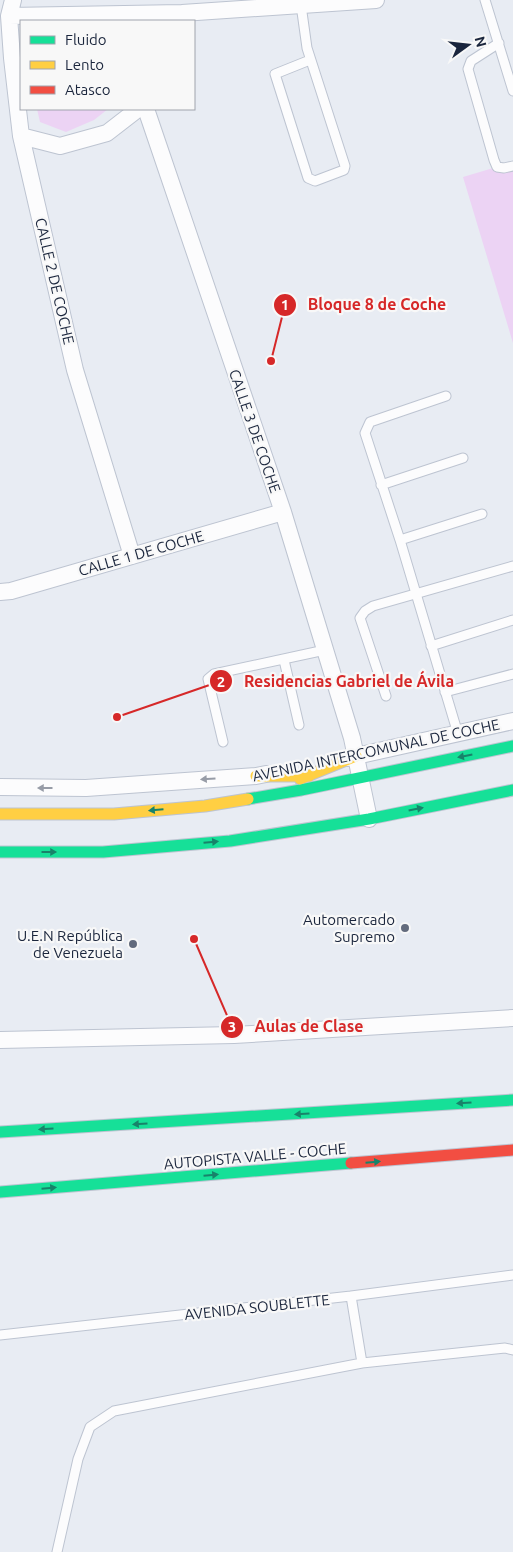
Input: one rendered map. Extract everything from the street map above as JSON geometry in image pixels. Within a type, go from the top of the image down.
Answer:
[{"type":"main road","name":"AVENIDA INTERCOMUNAL DE COCHE","points":[[0,814],[114,814],[205,806],[261,795],[302,790],[513,746]]},
{"type":"main road","points":[[261,795],[356,756]]},
{"type":"main road","points":[[256,776],[360,777]]},
{"type":"main road","points":[[0,852],[103,852],[230,840],[369,819],[513,790]]},
{"type":"main road","points":[[0,1132],[513,1100]]},
{"type":"main road","name":"AUTOPISTA VALLE - COCHE","points":[[0,1192],[513,1150]]},
{"type":"street","name":"CALLE 2 DE COCHE","points":[[13,0],[6,60],[21,136],[76,370],[132,556]]},
{"type":"street","points":[[10,16],[180,17],[376,0]]},
{"type":"street","points":[[21,136],[60,146],[107,133],[137,110]]},
{"type":"street","name":"CALLE 3 DE COCHE","points":[[146,110],[283,512],[352,738],[369,819]]},
{"type":"street","name":"CALLE 1 DE COCHE","points":[[0,592],[11,591],[283,512]]},
{"type":"street","name":"AVENIDA INTERCOMUNAL DE COCHE","points":[[0,787],[86,788],[256,776],[513,721]]},
{"type":"street","points":[[0,1040],[234,1035],[513,1018]]},
{"type":"lane","points":[[485,0],[513,91]]},
{"type":"lane","points":[[301,6],[310,60],[345,166],[344,170],[315,180],[308,178],[275,74],[310,60]]},
{"type":"lane","points":[[499,43],[471,61],[468,69],[497,167],[513,166]]},
{"type":"lane","points":[[446,396],[370,422],[365,433],[400,540],[458,734]]},
{"type":"lane","points":[[381,485],[463,458]]},
{"type":"lane","points":[[400,540],[482,514]]},
{"type":"lane","points":[[386,696],[360,618],[365,611],[373,606],[513,566]]},
{"type":"lane","points":[[432,646],[513,620]]},
{"type":"lane","points":[[223,742],[208,679],[214,674],[325,650]]},
{"type":"lane","points":[[284,660],[299,726]]},
{"type":"lane","points":[[445,692],[513,674]]},
{"type":"lane","name":"AVENIDA SOUBLETTE","points":[[0,1335],[351,1296],[513,1275]]},
{"type":"lane","points":[[351,1296],[362,1363]]},
{"type":"lane","points":[[57,1552],[78,1459],[90,1427],[114,1411],[362,1363],[505,1348],[513,1350]]},
{"type":"shaded area","points":[[37,110],[107,110],[94,120],[66,132],[40,122]]},
{"type":"shaded area","points":[[513,162],[513,343],[463,177]]},
{"type":"traffic: fast","points":[[248,799],[301,790],[513,746]]},
{"type":"traffic: fast","points":[[0,852],[103,852],[230,841],[369,819],[513,790]]},
{"type":"traffic: fast","points":[[0,1132],[513,1100]]},
{"type":"traffic: fast","points":[[0,1192],[351,1163]]},
{"type":"traffic: slow","points":[[300,779],[356,756]]},
{"type":"traffic: slow","points":[[256,776],[309,776]]},
{"type":"traffic: slow","points":[[0,814],[114,814],[205,806],[248,799]]},
{"type":"traffic: jam","points":[[351,1163],[513,1150]]},
{"type":"place","name":"Bloque 8 de Coche","points":[[271,361]]},
{"type":"place","name":"Residencias Gabriel de Ávila","points":[[117,717]]},
{"type":"place","name":"Automercado Supremo","points":[[405,928]]},
{"type":"place","name":"Aulas de Clase","points":[[194,939]]},
{"type":"place","name":"U.E.N República de Venezuela","points":[[133,944]]}]
